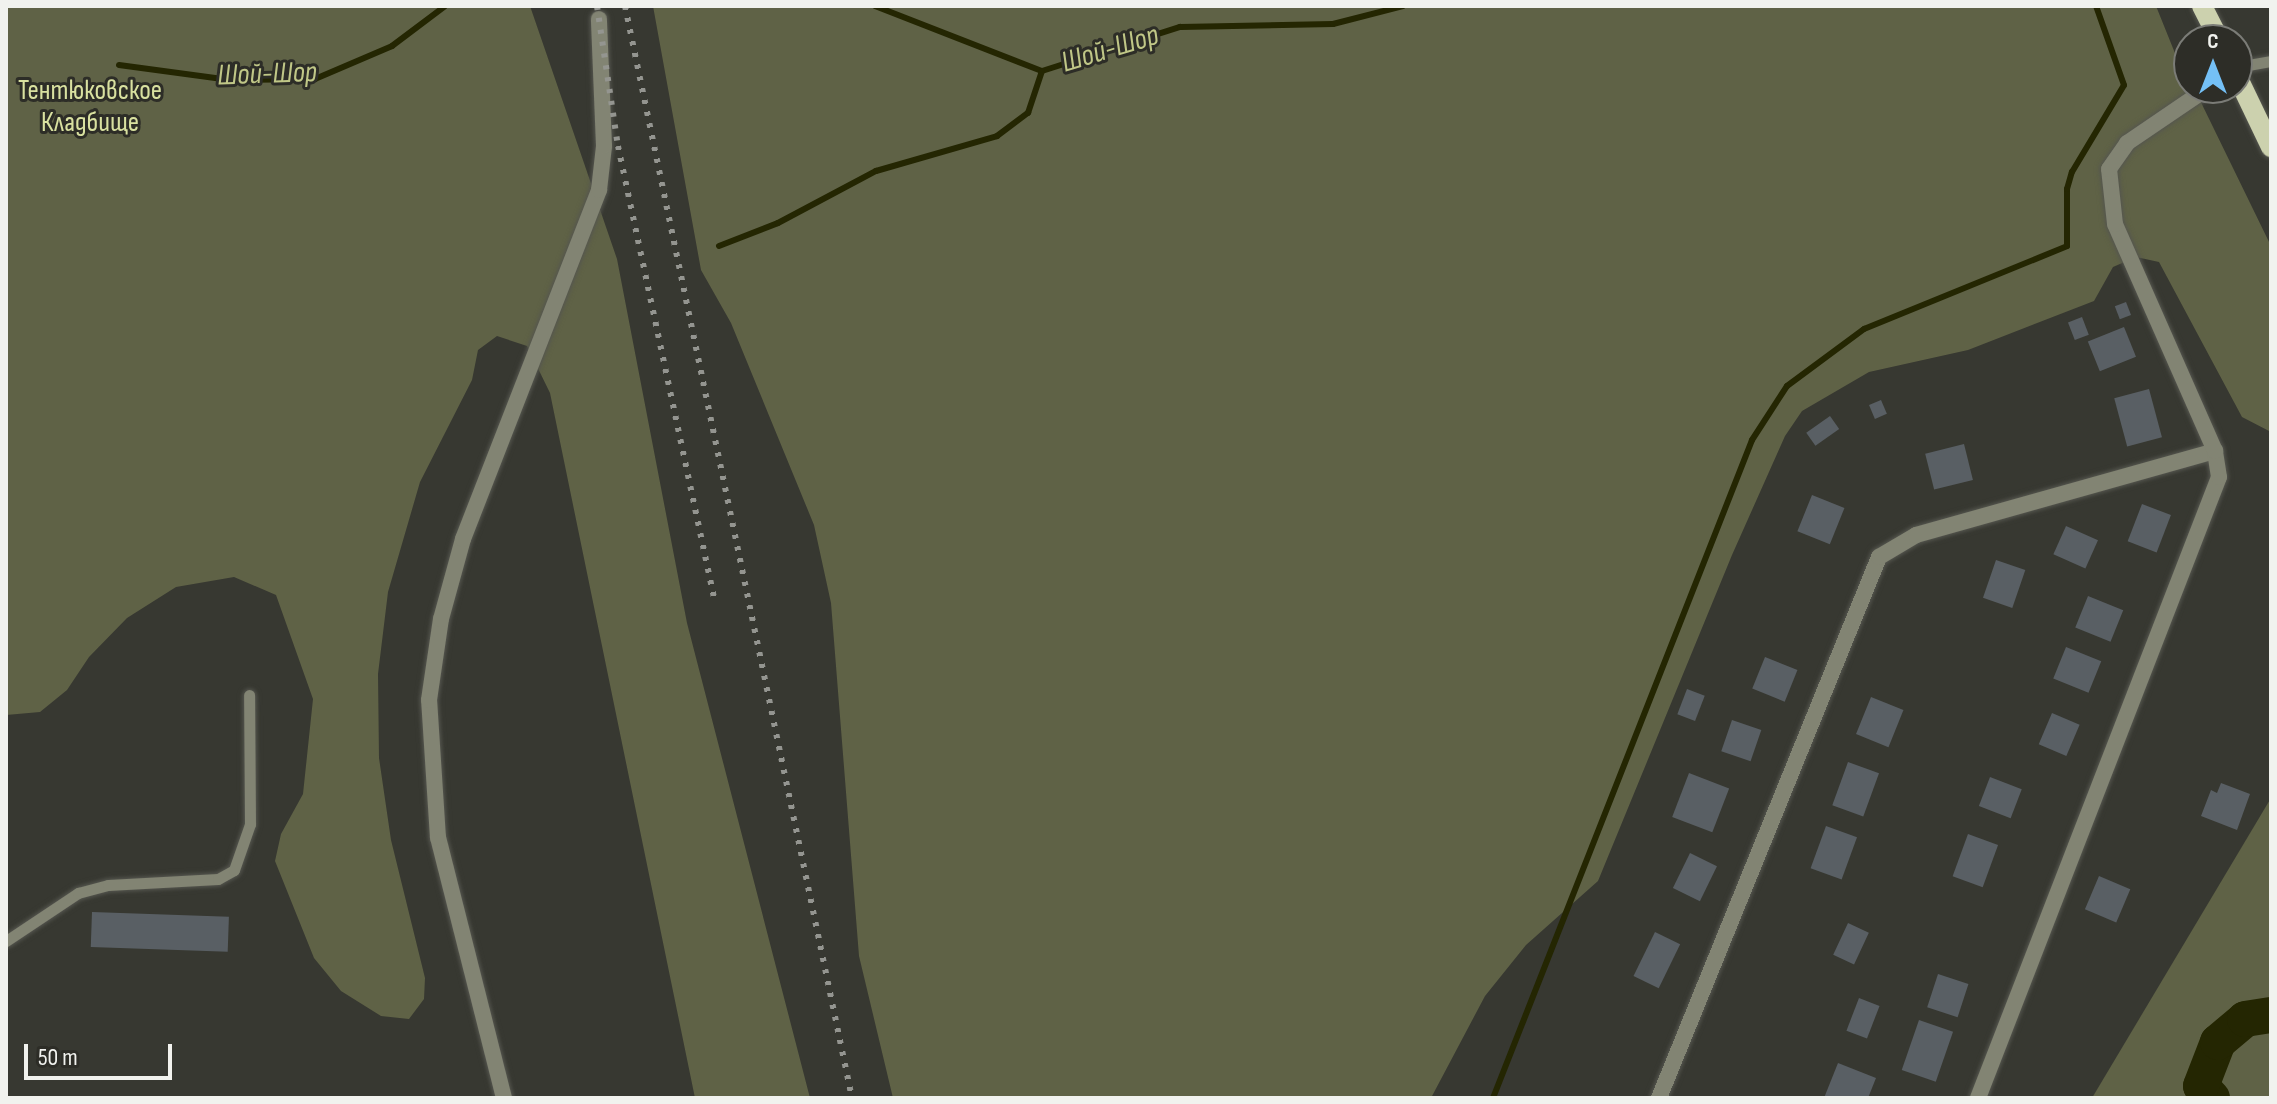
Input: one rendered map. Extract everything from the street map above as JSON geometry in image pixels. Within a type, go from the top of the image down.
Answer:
[{"type":"main road","points":[[2202,6],[2211,24]]},
{"type":"main road","points":[[2250,104],[2271,147]]},
{"type":"street","points":[[504,1098],[438,838],[429,700],[441,619],[463,539],[599,190],[604,146],[599,19]]},
{"type":"street","points":[[1978,1098],[2219,477],[2215,451],[2115,224],[2109,169],[2127,143],[2184,104]]},
{"type":"street","points":[[1659,1098],[1879,557],[1916,535],[2215,451]]},
{"type":"lane","points":[[6,941],[78,893],[108,885],[218,879],[234,870],[246,848],[250,824],[249,695]]},
{"type":"green space","name":"Тентюковское Кладбище","points":[[6,6],[530,6],[617,259],[687,623],[810,1098],[695,1098],[550,393],[527,346],[497,336],[478,350],[472,380],[420,482],[388,592],[378,674],[379,758],[391,840],[425,978],[424,999],[409,1019],[381,1016],[341,991],[314,958],[275,861],[281,834],[303,794],[313,699],[276,595],[234,577],[176,587],[127,618],[89,657],[67,690],[40,712],[6,715]]},
{"type":"green space","points":[[653,6],[2156,6],[2173,48],[2173,104],[2202,104],[2271,246],[2271,432],[2242,417],[2159,262],[2136,257],[2113,267],[2094,301],[1968,350],[1869,372],[1802,411],[1785,436],[1732,555],[1598,881],[1526,945],[1485,996],[1431,1098],[893,1098],[859,956],[831,603],[814,525],[731,323],[701,270]]},
{"type":"green space","points":[[2271,798],[2271,1098],[2092,1098]]},
{"type":"building","points":[[2126,302],[2131,315],[2120,319],[2115,306]]},
{"type":"building","points":[[2082,317],[2089,335],[2075,340],[2068,322]]},
{"type":"building","points":[[2124,327],[2136,357],[2100,371],[2088,342]]},
{"type":"building","points":[[2149,389],[2162,437],[2127,447],[2114,398]]},
{"type":"building","points":[[1881,400],[1887,414],[1875,419],[1869,405]]},
{"type":"building","points":[[1830,416],[1839,429],[1815,446],[1806,433]]},
{"type":"building","points":[[1964,444],[1973,480],[1934,490],[1925,454]]},
{"type":"building","points":[[1812,495],[1844,508],[1830,544],[1797,531]]},
{"type":"building","points":[[2142,504],[2171,515],[2157,552],[2128,541]]},
{"type":"building","points":[[2066,526],[2098,540],[2085,569],[2053,554]]},
{"type":"building","points":[[1996,560],[2025,570],[2012,608],[1983,598]]},
{"type":"building","points":[[2088,596],[2123,610],[2110,642],[2075,628]]},
{"type":"building","points":[[2066,647],[2101,661],[2088,693],[2053,679]]},
{"type":"building","points":[[1765,657],[1797,670],[1785,702],[1752,689]]},
{"type":"building","points":[[1687,689],[1705,696],[1695,721],[1677,714]]},
{"type":"building","points":[[1871,697],[1903,710],[1888,747],[1856,734]]},
{"type":"building","points":[[2052,713],[2080,725],[2066,756],[2039,744]]},
{"type":"building","points":[[1732,720],[1761,730],[1751,761],[1721,751]]},
{"type":"building","points":[[1848,762],[1879,773],[1863,817],[1832,805]]},
{"type":"building","points":[[1689,773],[1729,788],[1712,832],[1672,817]]},
{"type":"building","points":[[1990,777],[2022,789],[2011,818],[1979,806]]},
{"type":"building","points":[[2221,783],[2250,794],[2237,830],[2201,816],[2211,790],[2217,793]]},
{"type":"building","points":[[1826,826],[1857,837],[1842,880],[1811,868]]},
{"type":"building","points":[[1968,834],[1998,845],[1983,887],[1953,876]]},
{"type":"building","points":[[1690,853],[1717,866],[1700,901],[1673,888]]},
{"type":"building","points":[[2099,876],[2130,889],[2116,922],[2085,909]]},
{"type":"building","points":[[92,912],[229,917],[228,952],[91,947]]},
{"type":"building","points":[[1848,923],[1869,933],[1854,964],[1833,955]]},
{"type":"building","points":[[1655,932],[1680,944],[1659,988],[1634,976]]},
{"type":"building","points":[[1938,974],[1968,984],[1958,1017],[1927,1007]]},
{"type":"building","points":[[1859,998],[1880,1006],[1867,1039],[1846,1031]]},
{"type":"building","points":[[1919,1020],[1953,1032],[1936,1082],[1902,1070]]},
{"type":"building","points":[[1838,1063],[1876,1078],[1868,1098],[1824,1098]]},
{"type":"waterway","name":"Шой-Шор","points":[[119,65],[230,80],[315,79],[392,46],[445,6]]},
{"type":"waterway","name":"Шой-Шор","points":[[875,6],[1042,71],[1180,27],[1333,24],[1403,6]]},
{"type":"waterway","points":[[1493,1098],[1752,440],[1787,386],[1864,329],[2067,246],[2067,189],[2072,172],[2124,85],[2096,6]]},
{"type":"waterway","points":[[719,246],[778,223],[876,171],[997,136],[1028,113],[1042,71]]},
{"type":"waterway","points":[[2212,1098],[2201,1086],[2218,1042],[2245,1019],[2271,1015]]},
{"type":"railway","points":[[597,6],[618,146],[715,601]]},
{"type":"railway","points":[[625,6],[852,1098]]}]
